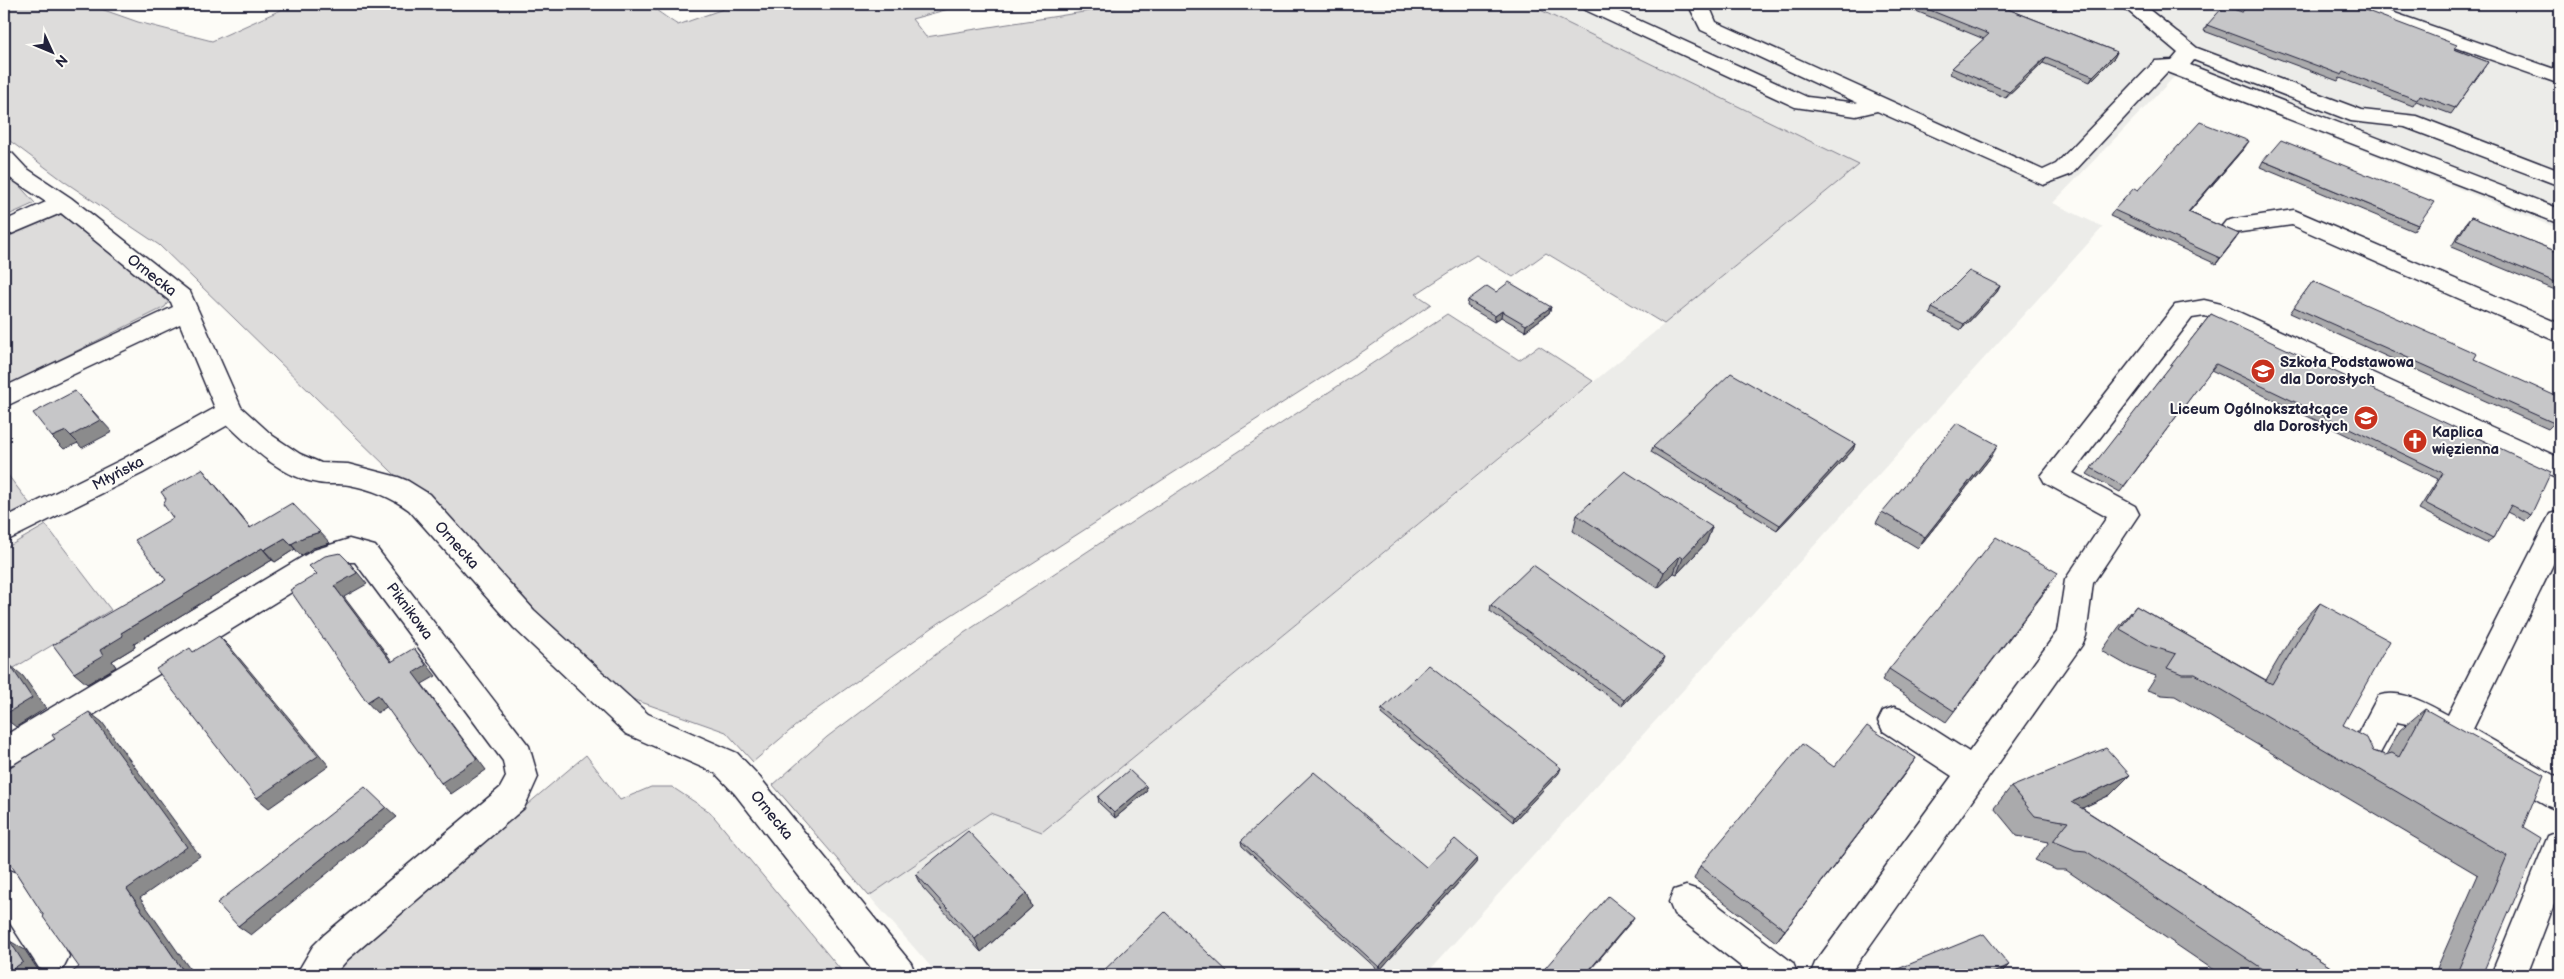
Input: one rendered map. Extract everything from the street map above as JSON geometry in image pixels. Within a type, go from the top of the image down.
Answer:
[{"type":"street","points":[[1588,4],[1802,103],[1856,110],[1879,104]]},
{"type":"street","points":[[1702,4],[1701,10],[1708,26],[2043,178],[2064,169],[2162,65],[2184,59],[2359,116],[2409,121],[2560,179]]},
{"type":"street","points":[[2130,4],[2184,59],[2369,142],[2557,208]]},
{"type":"street","points":[[2351,4],[2560,78]]},
{"type":"street","points":[[1673,42],[1708,26]]},
{"type":"street","points":[[2359,116],[2369,142]]},
{"type":"street","name":"Ornecka","points":[[4,158],[18,173],[62,203],[126,255],[165,283],[181,298],[188,310],[230,412],[264,443],[290,462],[318,472],[348,474],[398,488],[419,502],[524,619],[637,724],[726,763],[746,784],[824,879],[898,975]]},
{"type":"street","points":[[4,230],[62,203]]},
{"type":"street","points":[[2234,226],[2294,217],[2560,334]]},
{"type":"street","points":[[1828,975],[2072,636],[2079,580],[2125,514],[2056,476],[2184,311],[2195,308],[2212,310],[2560,469]]},
{"type":"street","points":[[4,398],[188,310]]},
{"type":"street","name":"Młyńska","points":[[4,531],[133,466],[230,412]]},
{"type":"street","points":[[2454,735],[2560,522]]},
{"type":"street","name":"Piknikowa","points":[[4,753],[324,558],[347,548],[356,549],[365,554],[518,756],[522,777],[512,798],[336,947],[325,958],[314,975]]},
{"type":"street","points":[[2360,760],[2388,706],[2415,713],[2560,796]]},
{"type":"street","points":[[1894,721],[1973,772]]},
{"type":"street","points":[[2509,975],[2560,847]]},
{"type":"street","points":[[4,884],[51,956]]},
{"type":"street","points":[[1686,902],[1780,975]]},
{"type":"shaded area","points":[[4,4],[87,4],[138,22],[212,41],[294,4],[644,4],[678,25],[726,8],[732,4],[967,4],[912,19],[926,37],[1134,4],[1528,4],[1859,165],[1664,324],[1546,253],[1513,277],[1476,255],[1416,294],[1431,304],[1365,350],[939,623],[806,717],[753,762],[726,732],[621,695],[159,245],[65,182],[6,138],[4,135]]},
{"type":"shaded area","points":[[1528,4],[2560,4],[2560,229],[2175,76],[2053,203],[2103,227],[1425,975],[938,975],[869,896],[990,813],[1042,832],[1858,166]]},
{"type":"shaded area","points":[[4,169],[35,203],[4,217]]},
{"type":"shaded area","points":[[58,213],[79,224],[170,299],[165,307],[4,387],[4,238]]},
{"type":"shaded area","points":[[1447,314],[1519,360],[1539,346],[1593,381],[1042,832],[990,813],[869,896],[773,785],[827,737],[964,633]]},
{"type":"shaded area","points":[[4,470],[30,504],[4,518]]},
{"type":"shaded area","points":[[46,525],[111,610],[4,674],[4,549]]},
{"type":"shaded area","points":[[586,755],[620,800],[651,787],[672,787],[710,812],[845,975],[331,975],[348,956]]},
{"type":"building","points":[[1915,4],[1995,4],[2117,52],[2093,76],[2046,57],[2009,92],[1952,68],[1989,34]]},
{"type":"building","points":[[2250,4],[2349,4],[2457,45],[2454,49],[2488,62],[2455,108],[2420,95],[2417,100],[2344,72],[2342,75],[2207,25],[2224,6],[2242,12]]},
{"type":"building","points":[[2200,122],[2249,141],[2188,212],[2239,234],[2220,258],[2114,210],[2134,188],[2138,190]]},
{"type":"building","points":[[2281,140],[2434,202],[2418,225],[2263,161]]},
{"type":"building","points":[[2471,217],[2560,253],[2560,284],[2456,241]]},
{"type":"building","points":[[1969,271],[2000,286],[1964,324],[1932,308]]},
{"type":"building","points":[[2313,281],[2477,354],[2474,359],[2560,398],[2560,410],[2554,423],[2294,307]]},
{"type":"building","points":[[1509,282],[1551,307],[1526,325],[1502,311],[1495,316],[1468,300],[1487,286],[1496,292]]},
{"type":"building","points":[[2211,314],[2551,472],[2531,515],[2511,505],[2493,538],[2425,503],[2443,473],[2216,364],[2124,486],[2091,468]]},
{"type":"building","points":[[1731,373],[1855,444],[1780,525],[1653,447]]},
{"type":"building","points":[[75,391],[100,420],[71,436],[66,431],[52,437],[33,413]]},
{"type":"building","points":[[1957,423],[1998,445],[1925,537],[1882,512]]},
{"type":"building","points":[[202,469],[250,528],[292,503],[320,532],[291,544],[285,538],[264,550],[262,548],[121,633],[123,636],[100,650],[103,656],[74,673],[53,645],[166,580],[135,540],[173,518],[163,504],[166,499],[161,492]]},
{"type":"building","points":[[1625,471],[1712,527],[1683,558],[1680,556],[1664,572],[1577,515]]},
{"type":"building","points":[[1996,537],[2058,573],[1954,711],[1889,669]]},
{"type":"building","points":[[340,553],[357,573],[334,586],[391,662],[414,648],[426,665],[413,673],[477,759],[441,783],[378,695],[367,702],[290,590],[317,574],[309,566],[325,556]]},
{"type":"building","points":[[1533,565],[1665,657],[1624,700],[1491,605]]},
{"type":"building","points":[[2320,603],[2390,641],[2343,725],[2367,738],[2373,751],[2385,755],[2392,753],[2399,757],[2425,709],[2544,775],[2523,827],[2541,838],[2482,975],[2456,975],[2507,856],[2195,674],[2182,674],[2167,668],[2176,654],[2148,645],[2120,629],[2136,606],[2272,684]]},
{"type":"building","points":[[219,636],[318,756],[257,798],[156,669],[190,648],[193,652]]},
{"type":"building","points":[[10,665],[32,698],[4,715],[4,669]]},
{"type":"building","points":[[1429,665],[1561,768],[1514,817],[1382,709]]},
{"type":"building","points":[[89,712],[187,847],[127,889],[186,975],[73,975],[71,973],[79,967],[43,917],[4,854],[4,771],[55,739],[52,735]]},
{"type":"building","points":[[1867,726],[1916,758],[1785,930],[1700,866],[1802,744],[1834,767]]},
{"type":"building","points":[[2106,748],[2130,775],[2072,802],[2343,975],[2272,975],[2086,851],[2075,850],[2053,841],[2068,822],[2035,816],[2011,787]]},
{"type":"building","points":[[1129,770],[1146,786],[1114,813],[1098,797]]},
{"type":"building","points":[[1314,772],[1426,867],[1455,839],[1477,858],[1379,967],[1241,841]]},
{"type":"building","points":[[365,787],[386,807],[238,926],[217,903]]},
{"type":"building","points":[[968,831],[1027,893],[975,939],[916,874]]},
{"type":"building","points":[[1608,896],[1634,917],[1585,975],[1539,975]]},
{"type":"building","points":[[1165,912],[1231,975],[1099,975]]},
{"type":"building","points":[[1984,934],[2009,965],[1989,975],[1883,975]]},
{"type":"building","points":[[10,941],[23,962],[4,975],[4,945]]},
{"type":"place","name":"Szkoła Podstawowa dla Dorosłych","points":[[2263,371]]},
{"type":"place","name":"Liceum Ogólnokształcące dla Dorosłych","points":[[2366,418]]},
{"type":"place","name":"Kaplica więzienna","points":[[2415,441]]}]
